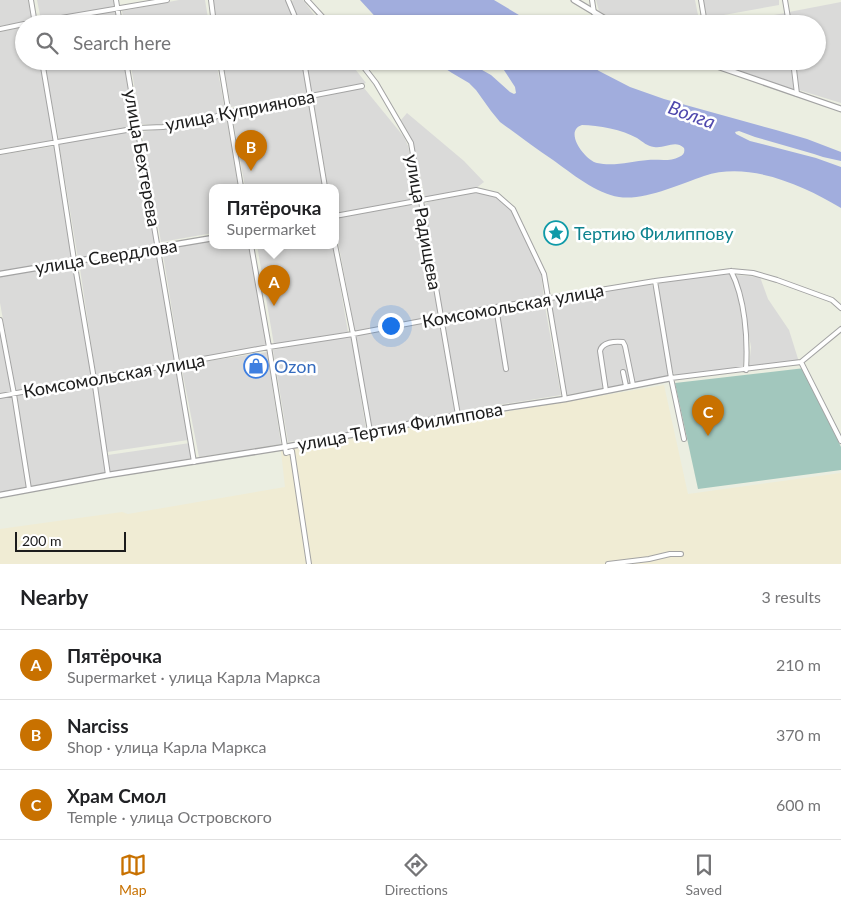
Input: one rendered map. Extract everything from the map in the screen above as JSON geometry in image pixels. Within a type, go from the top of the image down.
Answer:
[{"type":"street","points":[[31,0],[34,15]]},
{"type":"street","points":[[116,0],[119,15]]},
{"type":"street","points":[[82,15],[166,0]]},
{"type":"street","points":[[211,0],[213,15]]},
{"type":"street","points":[[288,0],[294,15]]},
{"type":"street","points":[[308,0],[321,15]]},
{"type":"street","points":[[574,0],[599,15]]},
{"type":"street","points":[[592,0],[594,12]]},
{"type":"street","points":[[701,0],[704,15]]},
{"type":"street","points":[[785,0],[788,15]]},
{"type":"street","points":[[0,28],[15,26]]},
{"type":"street","points":[[44,70],[108,475]]},
{"type":"street","name":"улица Бехтерева","points":[[128,70],[194,462]]},
{"type":"street","points":[[221,70],[240,184]]},
{"type":"street","points":[[306,70],[325,184]]},
{"type":"street","name":"улица Радищева","points":[[366,70],[376,83],[410,143],[458,415]]},
{"type":"street","points":[[731,70],[841,109]]},
{"type":"street","points":[[794,70],[797,94]]},
{"type":"street","name":"улица Куприянова","points":[[0,152],[138,128],[163,127],[209,119],[228,112],[362,86]]},
{"type":"street","points":[[339,215],[476,190],[496,194],[513,209],[544,274],[565,399]]},
{"type":"street","name":"улица Свердлова","points":[[0,274],[209,239]]},
{"type":"street","points":[[252,249],[285,449],[286,453],[292,451],[309,564]]},
{"type":"street","points":[[336,249],[370,431]]},
{"type":"street","points":[[731,271],[737,282],[744,315],[747,345],[746,370]]},
{"type":"street","name":"Комсомольская улица","points":[[0,396],[547,298],[731,271],[777,280],[832,300],[841,308]]},
{"type":"street","points":[[655,281],[671,378],[684,439]]},
{"type":"street","points":[[496,307],[506,369]]},
{"type":"street","points":[[0,320],[29,490]]},
{"type":"street","points":[[841,329],[801,362],[841,441]]},
{"type":"street","points":[[606,390],[600,351],[604,344],[608,343],[623,342],[626,346],[632,385]]},
{"type":"street","name":"улица Тертия Филиппова","points":[[0,495],[108,475],[285,449],[370,431],[458,415],[565,399],[671,378],[801,362]]},
{"type":"street","points":[[623,372],[626,386]]},
{"type":"street","points":[[608,564],[680,554]]},
{"type":"shaded area","points":[[0,0],[28,0],[31,15],[15,15],[15,24],[0,26]]},
{"type":"shaded area","points":[[37,0],[117,0],[118,6],[68,15],[40,15]]},
{"type":"shaded area","points":[[179,0],[205,0],[208,15],[123,15],[122,11]]},
{"type":"shaded area","points":[[212,0],[286,0],[292,15],[215,15]]},
{"type":"shaded area","points":[[303,0],[314,15],[295,15],[291,1]]},
{"type":"shaded area","points":[[596,0],[695,0],[698,15],[606,15],[599,11]]},
{"type":"shaded area","points":[[703,0],[779,0],[779,5],[724,15],[706,15]]},
{"type":"shaded area","points":[[841,2],[841,103],[799,90],[796,70],[826,70],[826,15],[790,15],[789,12]]},
{"type":"shaded area","points":[[116,11],[117,15],[92,15]]},
{"type":"shaded area","points":[[15,29],[15,70],[42,70],[54,140],[0,149],[0,32]]},
{"type":"shaded area","points":[[46,70],[126,70],[135,126],[59,140]]},
{"type":"shaded area","points":[[132,70],[218,70],[225,110],[208,117],[185,121],[156,125],[141,124]]},
{"type":"shaded area","points":[[225,70],[303,70],[308,94],[231,107]]},
{"type":"shaded area","points":[[308,70],[356,70],[366,83],[312,94]]},
{"type":"shaded area","points":[[738,70],[792,70],[794,90]]},
{"type":"shaded area","points":[[364,88],[404,137],[408,146],[420,199],[339,212],[339,184],[327,184],[313,98]]},
{"type":"shaded area","points":[[308,99],[323,184],[244,184],[232,114]]},
{"type":"shaded area","points":[[407,113],[464,161],[484,182],[475,189],[425,198],[412,141],[401,120]]},
{"type":"shaded area","points":[[226,115],[238,184],[209,184],[209,234],[161,242],[142,132],[210,121]]},
{"type":"shaded area","points":[[136,130],[156,244],[78,259],[59,144]]},
{"type":"shaded area","points":[[55,146],[73,258],[0,272],[0,155]]},
{"type":"shaded area","points":[[478,192],[497,195],[512,211],[541,274],[544,298],[443,315],[424,205],[428,202]]},
{"type":"shaded area","points":[[421,203],[439,313],[436,317],[355,331],[339,247],[339,217]]},
{"type":"shaded area","points":[[209,242],[209,249],[250,249],[267,346],[185,361],[180,360],[162,248]]},
{"type":"shaded area","points":[[157,248],[177,361],[96,377],[79,262]]},
{"type":"shaded area","points":[[258,249],[334,249],[348,332],[274,345]]},
{"type":"shaded area","points":[[74,263],[92,375],[88,378],[16,391],[0,303],[0,276]]},
{"type":"shaded area","points":[[731,274],[736,285],[745,348],[743,367],[675,375],[673,373],[657,287],[659,283]]},
{"type":"shaded area","points":[[736,275],[760,277],[768,299],[789,330],[799,362],[749,367],[751,347]]},
{"type":"shaded area","points":[[651,284],[655,289],[667,377],[565,395],[551,299]]},
{"type":"shaded area","points":[[544,301],[561,395],[460,411],[444,319]]},
{"type":"shaded area","points":[[439,320],[455,413],[372,428],[355,335]]},
{"type":"shaded area","points":[[0,326],[13,393],[0,395]]},
{"type":"shaded area","points":[[351,336],[366,429],[288,442],[273,350]]},
{"type":"shaded area","points":[[267,352],[281,444],[199,457],[181,365]]},
{"type":"shaded area","points":[[177,367],[188,440],[107,452],[96,380]]},
{"type":"shaded area","points":[[805,368],[841,447],[841,470],[698,489],[675,383]]},
{"type":"shaded area","points":[[92,383],[106,473],[31,486],[17,395]]},
{"type":"shaded area","points":[[664,385],[688,494],[841,473],[841,564],[0,564],[0,529],[122,512],[128,514],[285,487],[281,451]]},
{"type":"shaded area","points":[[12,396],[27,487],[0,492],[0,398]]},
{"type":"shaded area","points":[[190,443],[192,458],[110,473],[108,455]]},
{"type":"water","points":[[360,0],[494,0],[519,15],[374,15]]},
{"type":"water","name":"Волга","points":[[448,70],[482,70],[514,94],[516,93],[515,87],[504,70],[598,70],[630,87],[664,99],[807,139],[841,152],[841,161],[739,131],[735,132],[750,141],[816,158],[841,167],[841,208],[793,184],[757,173],[739,171],[721,172],[704,176],[639,197],[619,197],[602,192],[576,177],[500,122],[469,83]],"holes":[[[582,125],[610,128],[652,146],[681,145],[684,148],[684,152],[675,159],[616,164],[603,164],[592,161],[582,151],[575,139],[577,128]]]},
{"type":"place","name":"Narciss","points":[[251,171]]},
{"type":"place","name":"Тертию Филиппову","points":[[556,233]]},
{"type":"place","name":"Пятёрочка","points":[[274,306]]},
{"type":"place","name":"Ozon","points":[[256,366]]},
{"type":"place","name":"Храм Смол","points":[[708,436]]}]
